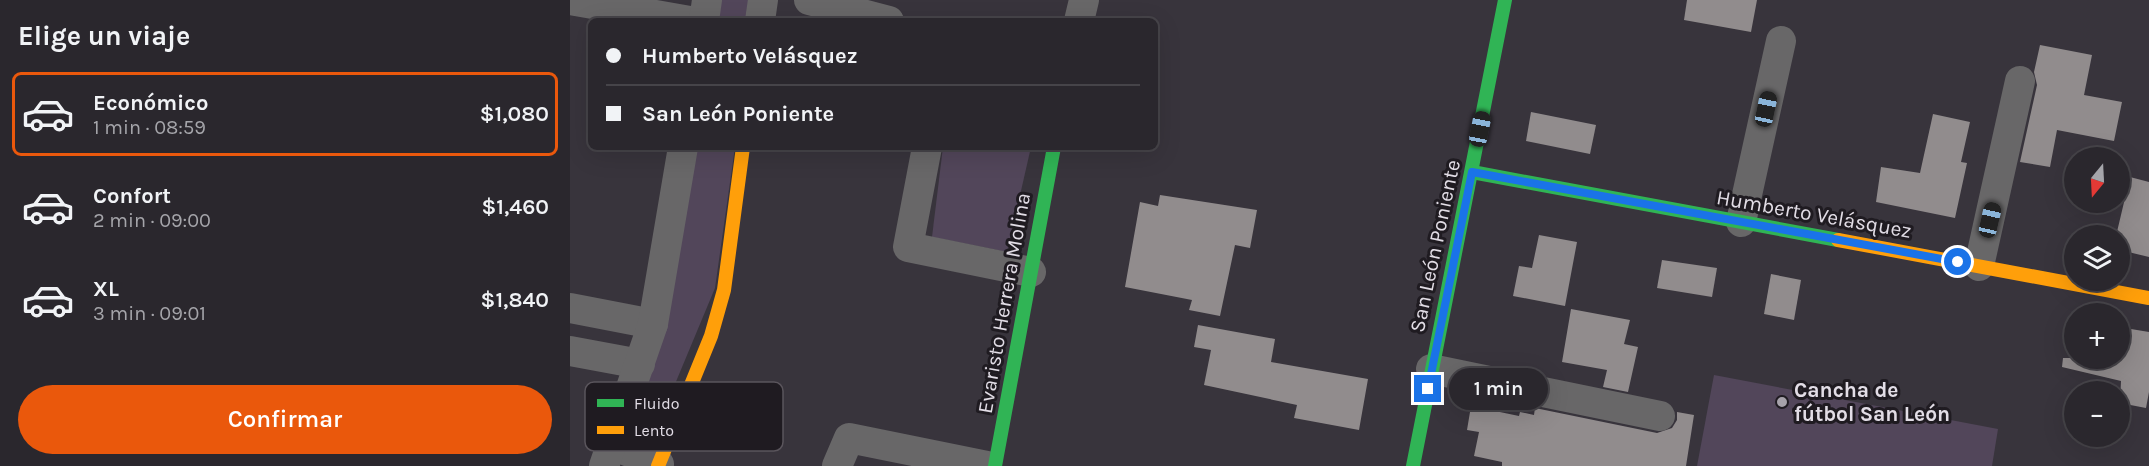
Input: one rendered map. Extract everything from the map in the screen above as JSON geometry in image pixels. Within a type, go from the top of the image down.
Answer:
[{"type":"street","points":[[570,0],[673,18]]},
{"type":"street","points":[[704,18],[707,0]]},
{"type":"street","points":[[760,18],[763,0]]},
{"type":"street","points":[[808,0],[877,18]]},
{"type":"street","points":[[1080,18],[1084,0]]},
{"type":"street","name":"San León Poniente","points":[[1413,466],[1505,0]]},
{"type":"street","points":[[1741,222],[1780,41]]},
{"type":"street","points":[[1979,266],[2020,81]]},
{"type":"street","points":[[634,382],[653,324],[683,150]]},
{"type":"street","points":[[692,382],[711,336],[724,290],[743,150]]},
{"type":"street","points":[[926,150],[908,247],[1031,272]]},
{"type":"street","name":"Evaristo Herrera Molina","points":[[995,466],[1053,150]]},
{"type":"street","name":"Humberto Velásquez","points":[[1472,172],[2149,298]]},
{"type":"street","points":[[570,308],[653,324]]},
{"type":"street","points":[[570,351],[640,364]]},
{"type":"street","points":[[1431,369],[1660,416]]},
{"type":"street","points":[[837,466],[849,438],[987,466]]},
{"type":"street","points":[[608,456],[659,465],[665,451]]},
{"type":"shaded area","points":[[714,0],[756,0],[753,18],[711,18]]},
{"type":"shaded area","points":[[693,150],[735,150],[715,288],[676,382],[648,382],[668,317]]},
{"type":"shaded area","points":[[943,150],[1030,150],[1007,252],[932,237]]},
{"type":"shaded area","name":"Cancha de fútbol San León","points":[[1714,375],[1998,429],[1992,466],[1697,466]]},
{"type":"building","points":[[1687,0],[1757,0],[1751,32],[1684,20]]},
{"type":"building","points":[[2040,45],[2092,55],[2084,95],[2122,102],[2114,141],[2057,130],[2050,167],[2020,162],[2037,85],[2034,72]]},
{"type":"building","points":[[1531,112],[1596,125],[1590,154],[1526,141]]},
{"type":"building","points":[[1933,114],[1970,122],[1961,162],[1967,163],[1955,218],[1876,202],[1881,167],[1920,173]]},
{"type":"building","points":[[2130,177],[2149,182],[2149,257],[2130,252],[2130,225],[2119,225],[2121,213],[2130,213]]},
{"type":"building","points":[[1160,195],[1257,210],[1250,248],[1235,245],[1220,316],[1189,310],[1192,300],[1125,287],[1140,202],[1158,206]]},
{"type":"building","points":[[1539,235],[1577,242],[1565,306],[1513,296],[1519,266],[1532,268]]},
{"type":"building","points":[[1662,260],[1717,268],[1712,297],[1657,288]]},
{"type":"building","points":[[1771,274],[1801,280],[1794,320],[1764,314]]},
{"type":"building","points":[[1571,309],[1630,320],[1624,344],[1638,347],[1628,392],[1603,387],[1607,370],[1562,362]]},
{"type":"building","points":[[1198,325],[1275,339],[1271,362],[1368,379],[1359,430],[1294,418],[1297,405],[1204,385],[1211,350],[1194,347]]},
{"type":"building","points":[[2130,329],[2149,332],[2149,392],[2146,408],[2130,405],[2130,381],[2070,369],[2130,369]]},
{"type":"building","points":[[1471,406],[1519,416],[1520,412],[1534,415],[1535,408],[1657,433],[1672,428],[1677,420],[1677,412],[1694,415],[1686,466],[1502,466],[1502,462],[1474,456],[1479,432],[1467,430]]},
{"type":"traffic: fast","points":[[1413,466],[1505,0]]},
{"type":"traffic: fast","points":[[995,466],[1053,150]]},
{"type":"traffic: fast","points":[[1472,172],[1838,240]]},
{"type":"traffic: slow","points":[[692,382],[711,336],[724,290],[743,150]]},
{"type":"traffic: slow","points":[[1838,240],[2149,298]]},
{"type":"traffic: slow","points":[[658,466],[664,451]]},
{"type":"place","name":"Cancha de fútbol San León","points":[[1782,402]]},
{"type":"route","points":[[1428,389],[1472,172],[1958,262]]}]
